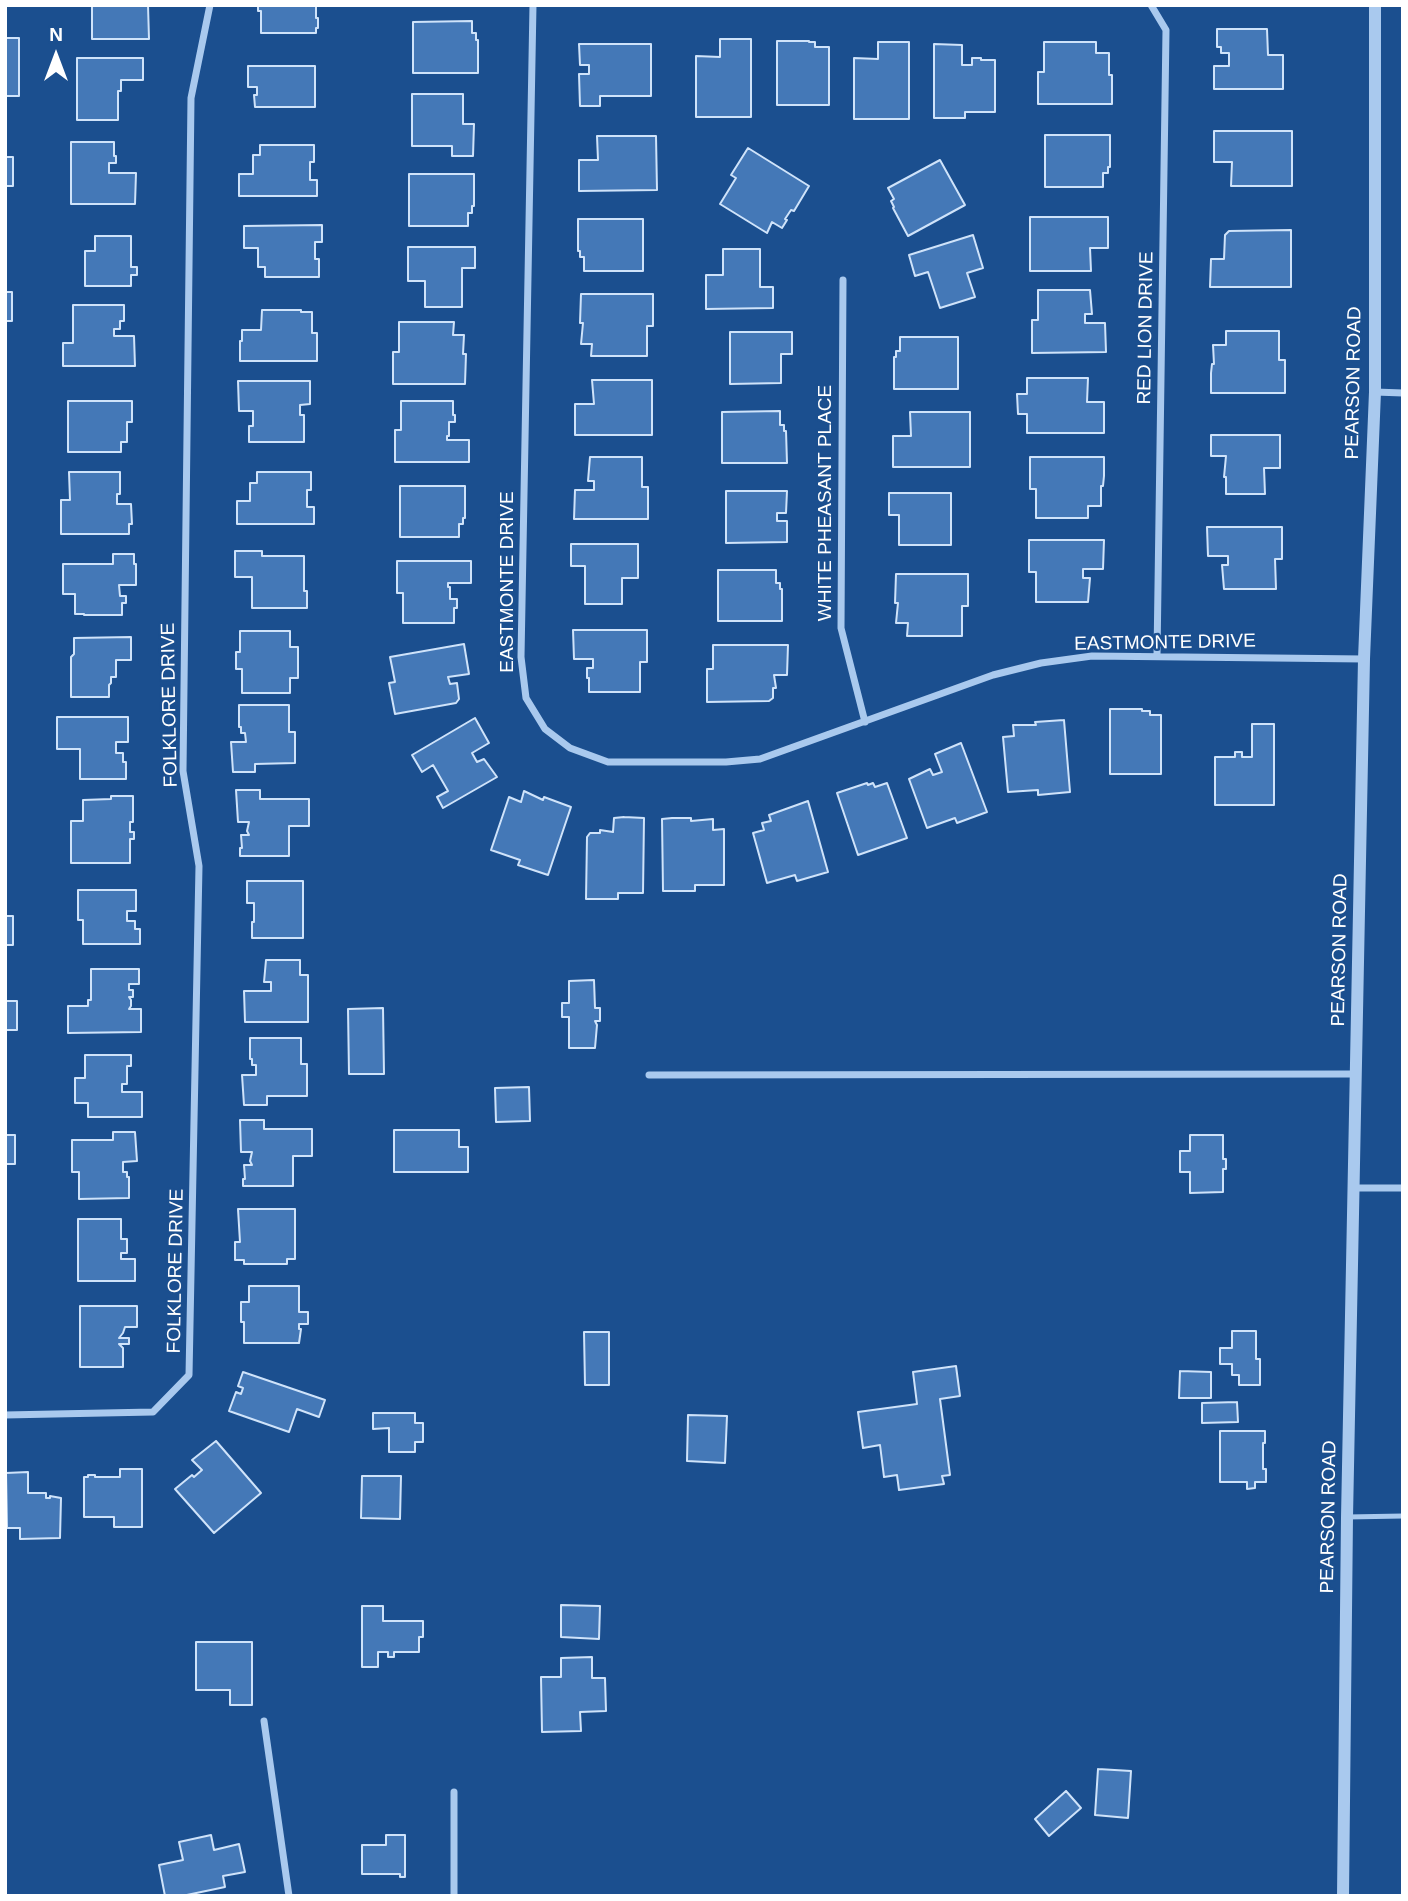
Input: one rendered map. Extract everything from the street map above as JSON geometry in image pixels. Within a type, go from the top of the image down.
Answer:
[{"type":"street","name":"FOLKLORE DRIVE","points":[[5,1415],[153,1412],[189,1375],[199,866],[183,771],[191,97],[210,5]]},
{"type":"street","name":"EASTMONTE DRIVE","points":[[533,5],[521,657],[526,698],[545,729],[569,748],[608,762],[726,762],[760,758],[993,675],[1041,663],[1092,656],[1364,659]]},
{"type":"street","name":"RED LION DRIVE","points":[[1151,5],[1166,30],[1157,655]]},
{"type":"street","name":"PEARSON ROAD","points":[[1343,1896],[1364,659],[1375,392],[1375,5]]},
{"type":"street","name":"WHITE PHEASANT PLACE","points":[[843,280],[841,628],[865,722]]},
{"type":"street","points":[[1375,392],[1403,393]]},
{"type":"street","points":[[649,1075],[1357,1074]]},
{"type":"street","points":[[1353,1188],[1403,1188]]},
{"type":"street","points":[[264,1721],[289,1896]]},
{"type":"street","points":[[454,1792],[454,1896]]},
{"type":"lane","points":[[1348,1517],[1403,1516]]},
{"type":"building","points":[[92,5],[148,5],[149,39],[92,39]]},
{"type":"building","points":[[258,5],[316,5],[316,33],[261,33],[261,11],[258,11]]},
{"type":"building","points":[[472,21],[472,33],[476,33],[478,40],[478,73],[413,73],[413,22]]},
{"type":"building","points":[[1217,29],[1267,29],[1268,55],[1283,55],[1283,89],[1214,89],[1214,66],[1229,66],[1229,53],[1221,53],[1221,47],[1217,47]]},
{"type":"building","points":[[5,38],[19,38],[19,96],[5,96]]},
{"type":"building","points":[[720,39],[751,39],[751,117],[696,117],[696,56],[720,57]]},
{"type":"building","points":[[777,41],[809,41],[815,42],[815,47],[829,47],[829,105],[777,105]]},
{"type":"building","points":[[878,42],[909,42],[909,119],[854,119],[854,58],[878,59]]},
{"type":"building","points":[[1044,42],[1096,42],[1096,53],[1109,53],[1112,104],[1038,104],[1038,72],[1044,72]]},
{"type":"building","points":[[579,44],[651,44],[651,96],[600,96],[600,106],[580,106],[579,74],[589,74],[589,65],[580,65]]},
{"type":"building","points":[[934,44],[962,45],[962,65],[972,65],[972,58],[995,60],[995,112],[965,112],[965,118],[934,118]]},
{"type":"building","points":[[77,58],[143,58],[143,80],[121,80],[121,91],[118,91],[118,120],[77,120]]},
{"type":"building","points":[[248,66],[315,66],[315,107],[255,107],[254,95],[257,95],[257,87],[248,87]]},
{"type":"building","points":[[412,94],[463,94],[463,124],[474,124],[473,156],[452,156],[452,146],[412,146]]},
{"type":"building","points":[[1214,131],[1292,131],[1292,186],[1231,186],[1232,162],[1214,162]]},
{"type":"building","points":[[1045,135],[1110,135],[1110,167],[1108,173],[1103,173],[1103,187],[1045,187]]},
{"type":"building","points":[[597,136],[656,136],[657,190],[579,191],[579,160],[598,160]]},
{"type":"building","points":[[71,142],[114,142],[116,163],[109,163],[109,173],[136,173],[135,204],[71,204]]},
{"type":"building","points":[[260,145],[314,145],[310,180],[317,180],[317,196],[239,196],[239,174],[253,174],[253,155],[260,155]]},
{"type":"building","points":[[748,148],[809,186],[794,211],[791,210],[785,219],[787,220],[782,228],[772,222],[767,233],[720,204],[736,178],[731,175]]},
{"type":"building","points":[[5,157],[13,157],[13,186],[5,186]]},
{"type":"building","points":[[940,160],[965,205],[908,236],[893,208],[891,201],[894,199],[888,188]]},
{"type":"building","points":[[409,174],[474,174],[474,206],[472,213],[468,213],[468,226],[409,226]]},
{"type":"building","points":[[1030,217],[1108,217],[1108,248],[1090,248],[1091,271],[1030,271]]},
{"type":"building","points":[[578,219],[643,219],[643,271],[584,271],[584,257],[580,257],[578,251]]},
{"type":"building","points":[[322,225],[322,242],[315,242],[319,277],[265,277],[265,267],[258,267],[258,248],[244,248],[244,226]]},
{"type":"building","points":[[1291,230],[1291,287],[1210,287],[1211,259],[1224,259],[1225,235],[1229,231]]},
{"type":"building","points":[[973,235],[983,268],[967,273],[975,297],[940,308],[928,272],[915,276],[909,255]]},
{"type":"building","points":[[95,236],[131,236],[131,267],[137,267],[137,275],[131,275],[131,286],[85,286],[85,251],[95,251]]},
{"type":"building","points":[[408,247],[475,247],[475,268],[462,268],[462,307],[425,307],[425,281],[408,281]]},
{"type":"building","points":[[723,249],[760,249],[760,287],[773,287],[773,308],[706,309],[706,275],[723,275]]},
{"type":"building","points":[[1038,290],[1090,290],[1092,314],[1085,314],[1085,323],[1105,323],[1106,352],[1032,353],[1032,320],[1038,320]]},
{"type":"building","points":[[5,292],[12,292],[12,321],[5,321]]},
{"type":"building","points":[[581,294],[653,294],[653,326],[647,326],[647,356],[591,356],[592,344],[581,344]]},
{"type":"building","points":[[73,305],[124,305],[124,321],[120,321],[120,329],[114,329],[114,336],[134,336],[135,366],[63,366],[63,343],[73,343]]},
{"type":"building","points":[[262,310],[312,312],[312,333],[317,333],[317,361],[240,361],[242,330],[261,330]]},
{"type":"building","points":[[399,322],[454,322],[453,335],[464,335],[465,384],[393,384],[393,352],[399,352]]},
{"type":"building","points":[[1226,331],[1279,331],[1279,360],[1285,360],[1285,393],[1211,393],[1213,345],[1226,345]]},
{"type":"building","points":[[730,332],[792,332],[792,354],[781,354],[781,383],[730,384]]},
{"type":"building","points":[[900,337],[958,337],[958,389],[894,389],[894,357],[896,351],[900,351]]},
{"type":"building","points":[[1027,378],[1088,378],[1087,402],[1104,402],[1104,433],[1027,433],[1027,414],[1018,414],[1017,394],[1027,394]]},
{"type":"building","points":[[592,380],[652,380],[652,435],[575,435],[575,404],[594,404]]},
{"type":"building","points":[[238,381],[310,381],[310,404],[300,405],[300,415],[304,415],[304,442],[249,442],[253,411],[239,411]]},
{"type":"building","points":[[68,401],[132,401],[132,422],[127,422],[127,442],[121,442],[121,452],[68,452]]},
{"type":"building","points":[[401,401],[453,401],[455,422],[449,422],[447,440],[469,440],[469,462],[395,462],[395,430],[401,430]]},
{"type":"building","points":[[780,411],[780,425],[784,425],[786,431],[787,463],[722,463],[722,412]]},
{"type":"building","points":[[910,412],[970,412],[970,467],[893,467],[893,436],[911,436]]},
{"type":"building","points":[[1211,435],[1280,435],[1280,468],[1264,468],[1265,494],[1226,494],[1226,456],[1211,456]]},
{"type":"building","points":[[590,457],[642,457],[642,487],[648,487],[648,519],[574,519],[575,490],[594,490],[594,481],[588,481]]},
{"type":"building","points":[[1030,457],[1104,457],[1101,506],[1088,506],[1088,518],[1036,518],[1036,489],[1030,489]]},
{"type":"building","points":[[69,472],[120,472],[117,504],[131,504],[132,524],[129,524],[129,534],[61,534],[61,500],[70,500]]},
{"type":"building","points":[[257,472],[311,472],[307,507],[314,507],[314,524],[237,524],[237,501],[250,501],[250,483],[257,483]]},
{"type":"building","points":[[400,486],[465,486],[465,518],[463,524],[459,524],[459,537],[400,537]]},
{"type":"building","points":[[726,491],[787,491],[786,513],[777,513],[777,521],[787,521],[787,542],[726,543]]},
{"type":"building","points":[[889,493],[951,493],[951,545],[899,545],[899,515],[889,515]]},
{"type":"building","points":[[1207,527],[1282,527],[1282,559],[1275,559],[1276,589],[1224,589],[1222,565],[1228,565],[1228,556],[1208,556]]},
{"type":"building","points":[[1029,540],[1104,540],[1103,569],[1083,569],[1083,578],[1090,578],[1088,602],[1036,602],[1036,572],[1029,572]]},
{"type":"building","points":[[571,544],[638,544],[638,578],[622,578],[622,604],[585,604],[585,566],[571,566]]},
{"type":"building","points":[[235,551],[262,551],[262,556],[304,556],[307,608],[252,608],[252,577],[235,577]]},
{"type":"building","points":[[113,554],[134,554],[136,564],[136,585],[119,585],[120,596],[126,596],[126,603],[122,603],[122,615],[75,614],[75,594],[63,594],[63,564],[113,564]]},
{"type":"building","points":[[397,561],[471,561],[471,583],[448,583],[450,599],[457,599],[454,623],[403,623],[403,593],[397,593]]},
{"type":"building","points":[[718,570],[776,570],[776,583],[780,583],[782,589],[782,621],[718,621]]},
{"type":"building","points":[[896,574],[968,574],[968,606],[962,606],[962,636],[907,636],[908,623],[896,623]]},
{"type":"building","points":[[573,630],[647,630],[647,662],[640,662],[640,692],[589,692],[587,668],[593,668],[593,659],[574,659]]},
{"type":"building","points":[[240,631],[290,631],[290,647],[298,647],[298,678],[290,678],[290,693],[242,693],[242,669],[236,669],[236,652],[240,652]]},
{"type":"building","points":[[131,637],[131,660],[116,660],[116,677],[111,677],[109,697],[71,697],[74,638]]},
{"type":"building","points":[[464,644],[469,674],[448,677],[450,684],[457,683],[459,699],[456,703],[395,714],[389,683],[395,682],[390,657]]},
{"type":"building","points":[[713,645],[788,645],[787,675],[774,675],[776,688],[773,688],[773,698],[769,701],[707,702],[707,669],[713,669]]},
{"type":"building","points":[[239,705],[289,705],[289,732],[295,732],[295,763],[255,764],[255,772],[233,772],[231,742],[246,742],[245,733],[241,733],[239,727]]},
{"type":"building","points":[[1110,709],[1142,709],[1150,711],[1150,715],[1161,715],[1161,774],[1110,774]]},
{"type":"building","points":[[57,717],[128,717],[128,742],[116,742],[116,753],[123,753],[123,762],[126,762],[126,779],[80,779],[80,749],[57,749]]},
{"type":"building","points":[[475,718],[489,743],[472,753],[477,762],[484,759],[497,777],[443,808],[437,797],[448,791],[433,765],[422,772],[412,755]]},
{"type":"building","points":[[1064,720],[1070,792],[1038,795],[1038,790],[1008,792],[1003,737],[1014,736],[1013,725],[1036,725],[1035,722]]},
{"type":"building","points":[[1252,724],[1274,724],[1274,805],[1215,805],[1215,757],[1235,757],[1235,752],[1242,752],[1242,757],[1252,757]]},
{"type":"building","points":[[961,743],[987,812],[957,823],[955,818],[927,828],[909,779],[930,769],[933,775],[942,772],[935,754]]},
{"type":"building","points":[[873,783],[875,787],[887,783],[907,838],[858,855],[837,793]]},
{"type":"building","points":[[236,790],[260,790],[260,799],[309,799],[309,826],[289,826],[289,856],[240,856],[241,835],[249,835],[249,822],[238,822]]},
{"type":"building","points":[[524,791],[543,800],[544,797],[571,807],[548,875],[518,865],[520,860],[491,850],[509,797],[521,802]]},
{"type":"building","points":[[111,796],[133,796],[133,822],[130,822],[130,832],[134,832],[134,839],[130,839],[130,863],[71,863],[71,821],[83,821],[83,800],[111,799]]},
{"type":"building","points":[[808,801],[828,872],[797,881],[795,875],[767,883],[753,833],[764,830],[762,823],[771,821],[769,815]]},
{"type":"building","points":[[614,818],[644,818],[643,893],[618,893],[618,899],[586,899],[587,837],[590,833],[600,833],[600,830],[613,832]]},
{"type":"building","points":[[691,818],[691,821],[713,819],[713,830],[724,829],[724,885],[695,885],[695,891],[663,891],[662,819]]},
{"type":"building","points":[[247,881],[303,881],[303,938],[252,938],[254,903],[247,903]]},
{"type":"building","points":[[78,890],[136,890],[136,911],[127,911],[127,921],[135,921],[135,929],[140,929],[140,944],[83,944],[83,920],[78,920]]},
{"type":"building","points":[[5,916],[13,916],[13,945],[5,945]]},
{"type":"building","points":[[266,960],[300,960],[300,975],[308,975],[308,1022],[245,1022],[244,991],[271,991],[271,982],[264,982]]},
{"type":"building","points":[[91,969],[139,969],[139,984],[129,984],[133,997],[129,997],[129,1009],[141,1009],[141,1032],[68,1033],[68,1006],[88,1006],[88,1000],[91,1000]]},
{"type":"building","points":[[594,980],[595,1008],[600,1008],[600,1021],[595,1021],[595,1048],[569,1048],[569,1017],[562,1017],[562,1003],[569,1003],[569,981]]},
{"type":"building","points":[[5,1001],[17,1001],[17,1030],[5,1030]]},
{"type":"building","points":[[383,1008],[384,1074],[349,1074],[348,1009]]},
{"type":"building","points":[[250,1038],[301,1038],[301,1064],[307,1064],[307,1096],[267,1096],[267,1105],[244,1105],[242,1075],[256,1075],[256,1065],[252,1065],[250,1059]]},
{"type":"building","points":[[85,1055],[131,1055],[131,1066],[127,1066],[127,1084],[122,1084],[122,1092],[142,1092],[142,1117],[88,1117],[88,1103],[75,1103],[75,1078],[85,1078]]},
{"type":"building","points":[[529,1087],[530,1121],[496,1122],[495,1088]]},
{"type":"building","points":[[240,1120],[264,1120],[264,1129],[312,1129],[312,1156],[293,1156],[293,1186],[243,1186],[244,1165],[252,1165],[252,1152],[241,1152]]},
{"type":"building","points":[[394,1130],[459,1130],[459,1147],[468,1147],[468,1172],[394,1172]]},
{"type":"building","points":[[113,1132],[135,1132],[137,1161],[123,1162],[123,1172],[127,1172],[129,1177],[129,1198],[79,1199],[79,1172],[72,1172],[72,1140],[113,1140]]},
{"type":"building","points":[[5,1135],[15,1135],[15,1164],[5,1164]]},
{"type":"building","points":[[1190,1135],[1223,1135],[1223,1159],[1226,1159],[1226,1169],[1223,1169],[1223,1192],[1190,1193],[1190,1172],[1180,1172],[1180,1151],[1190,1151]]},
{"type":"building","points":[[238,1209],[295,1209],[295,1259],[287,1259],[287,1264],[244,1264],[244,1260],[235,1260],[235,1242],[240,1242]]},
{"type":"building","points":[[78,1219],[121,1219],[121,1239],[127,1239],[127,1253],[121,1253],[121,1259],[135,1259],[135,1281],[78,1281]]},
{"type":"building","points":[[249,1286],[299,1286],[299,1312],[308,1312],[308,1324],[299,1324],[299,1343],[244,1343],[241,1302],[249,1302]]},
{"type":"building","points":[[80,1306],[137,1306],[137,1327],[125,1327],[119,1338],[129,1338],[129,1344],[119,1344],[123,1348],[123,1367],[80,1367]]},
{"type":"building","points":[[1232,1331],[1256,1331],[1260,1385],[1239,1385],[1239,1375],[1232,1375],[1232,1364],[1220,1364],[1220,1348],[1232,1348]]},
{"type":"building","points":[[584,1332],[609,1332],[609,1385],[585,1385]]},
{"type":"building","points":[[956,1366],[960,1396],[940,1399],[950,1475],[942,1476],[944,1484],[899,1490],[897,1475],[884,1477],[880,1445],[863,1448],[858,1412],[917,1404],[913,1372]]},
{"type":"building","points":[[1180,1371],[1211,1372],[1211,1398],[1179,1398]]},
{"type":"building","points":[[243,1372],[325,1400],[319,1417],[297,1409],[289,1432],[229,1411],[236,1392],[241,1394],[243,1388],[238,1386]]},
{"type":"building","points":[[1237,1402],[1238,1422],[1202,1423],[1202,1403]]},
{"type":"building","points":[[373,1413],[415,1413],[415,1423],[423,1423],[423,1442],[415,1442],[415,1452],[389,1452],[389,1428],[373,1429]]},
{"type":"building","points":[[688,1415],[727,1416],[725,1463],[687,1461]]},
{"type":"building","points":[[1220,1431],[1265,1431],[1263,1469],[1266,1469],[1266,1482],[1255,1482],[1255,1488],[1247,1489],[1247,1482],[1220,1482]]},
{"type":"building","points":[[216,1441],[261,1493],[214,1533],[175,1489],[202,1470],[192,1460]]},
{"type":"building","points":[[120,1469],[142,1469],[142,1527],[114,1527],[114,1517],[84,1517],[84,1477],[120,1477]]},
{"type":"building","points":[[28,1472],[28,1493],[46,1493],[46,1498],[61,1498],[60,1538],[20,1539],[20,1528],[7,1528],[6,1473]]},
{"type":"building","points":[[362,1476],[401,1476],[400,1519],[361,1518]]},
{"type":"building","points":[[561,1605],[600,1606],[599,1639],[561,1637]]},
{"type":"building","points":[[362,1606],[383,1606],[383,1621],[423,1621],[419,1652],[394,1652],[394,1657],[388,1657],[388,1652],[378,1652],[378,1667],[362,1667]]},
{"type":"building","points":[[196,1642],[252,1642],[252,1705],[230,1705],[230,1690],[196,1690]]},
{"type":"building","points":[[592,1657],[592,1678],[605,1678],[606,1711],[580,1712],[581,1731],[542,1732],[541,1677],[561,1677],[561,1658]]},
{"type":"building","points":[[1098,1769],[1131,1771],[1128,1818],[1095,1815]]},
{"type":"building","points":[[1066,1791],[1081,1808],[1049,1836],[1035,1819]]},
{"type":"building","points":[[211,1835],[214,1850],[239,1844],[245,1872],[223,1876],[225,1887],[182,1896],[165,1896],[159,1865],[183,1860],[179,1842]]},
{"type":"building","points":[[386,1835],[405,1835],[405,1877],[400,1877],[400,1874],[362,1874],[362,1845],[386,1845]]}]
